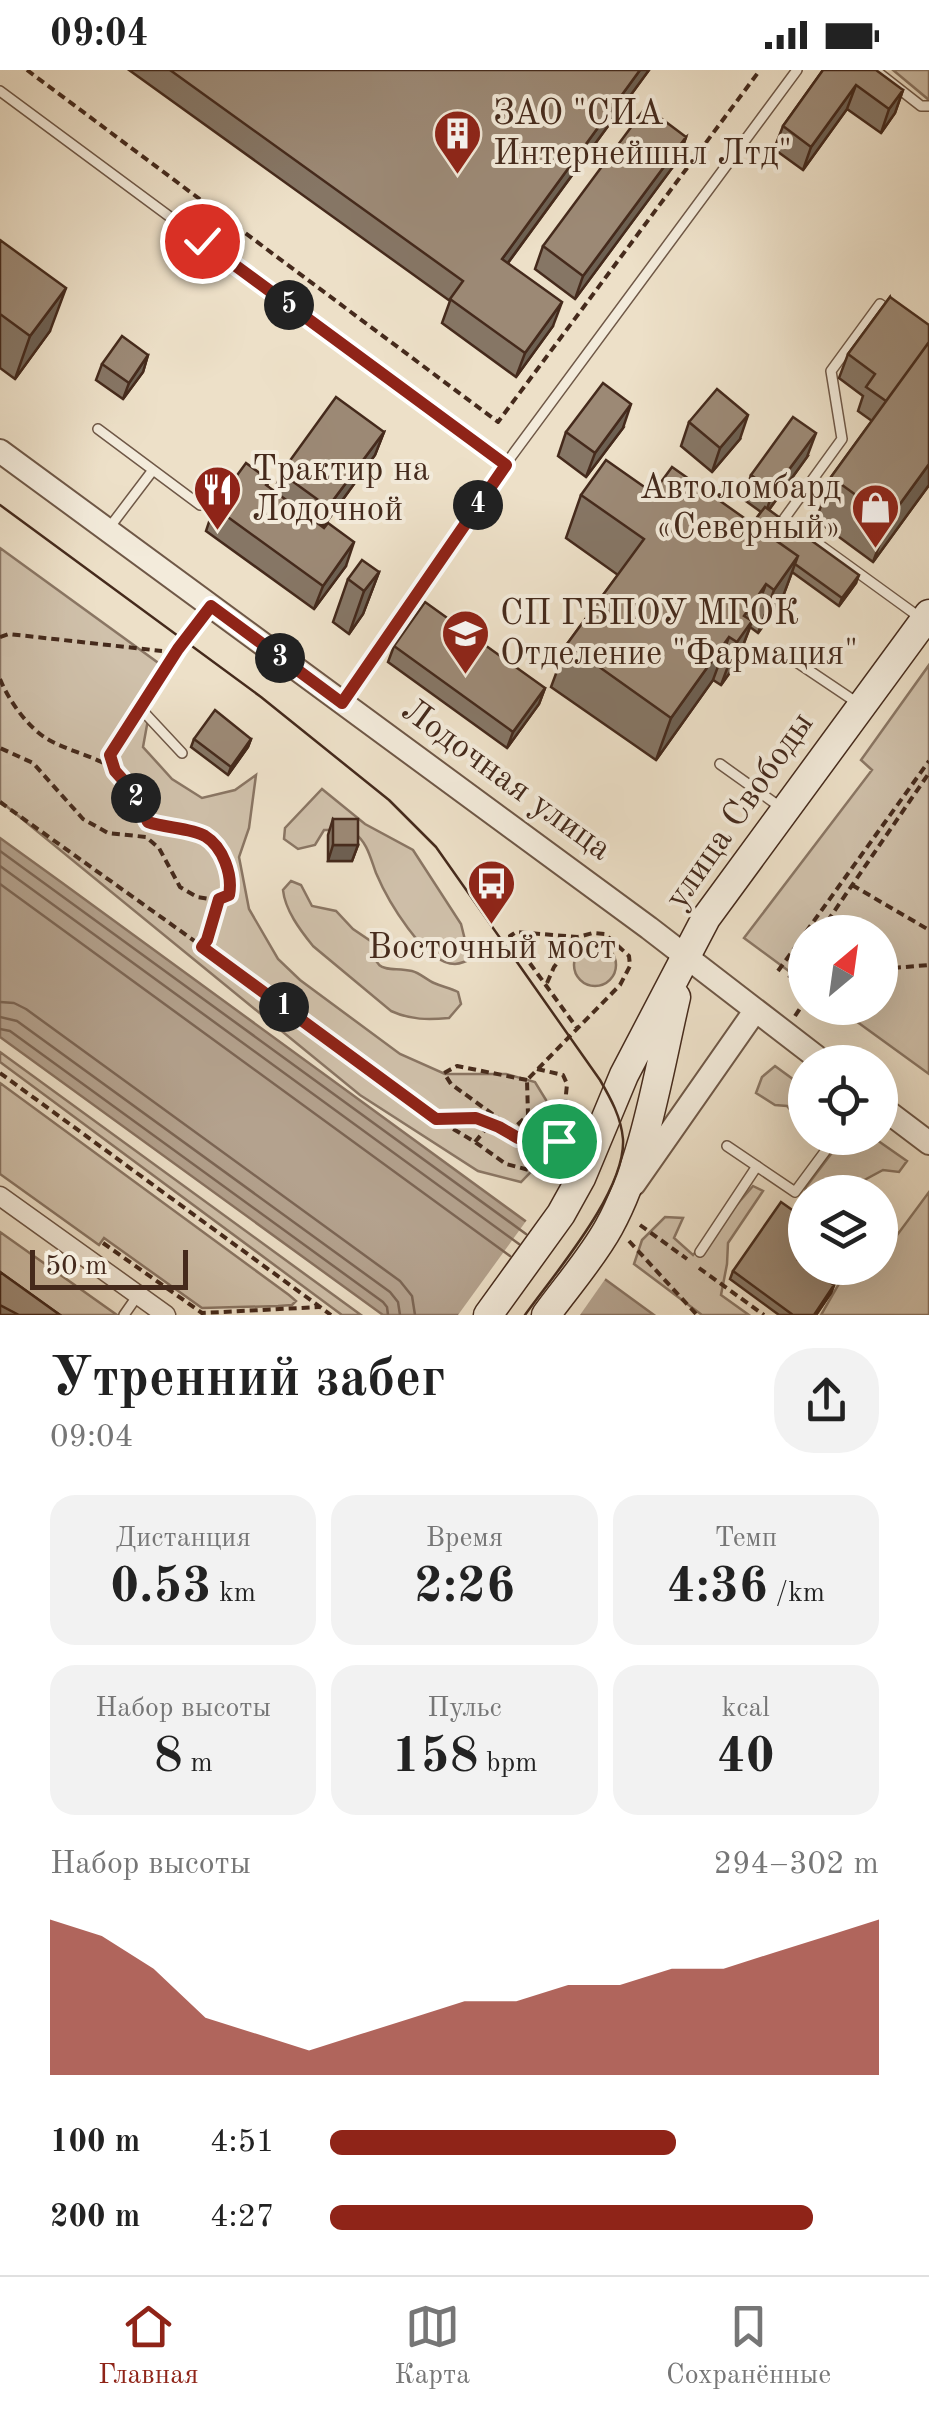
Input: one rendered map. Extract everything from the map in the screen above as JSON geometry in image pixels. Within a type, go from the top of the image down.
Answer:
[{"type":"main road","name":"улица Свободы","points":[[488,1315],[561,1214],[624,1075],[706,918],[926,617]]},
{"type":"main road","name":"улица Свободы","points":[[546,1315],[599,1242],[629,1216],[642,1139],[686,956]]},
{"type":"street","name":"Лодочная улица","points":[[0,451],[686,956],[800,1045]]},
{"type":"street","name":"улица Свободы","points":[[629,1216],[755,1011]]},
{"type":"street","points":[[898,1119],[929,1142]]},
{"type":"street","points":[[0,1196],[166,1315]]},
{"type":"lane","points":[[342,703],[506,465],[798,70]]},
{"type":"lane","points":[[875,70],[921,106],[929,106]]},
{"type":"lane","points":[[0,91],[506,465]]},
{"type":"lane","points":[[896,316],[880,304],[831,371],[842,439],[784,519],[926,617]]},
{"type":"lane","points":[[98,429],[200,504]]},
{"type":"lane","points":[[108,530],[153,470]]},
{"type":"lane","points":[[182,752],[140,708],[211,606]]},
{"type":"lane","points":[[794,661],[861,706]]},
{"type":"lane","points":[[720,764],[785,810]]},
{"type":"lane","points":[[727,1146],[795,1192],[822,1155]]},
{"type":"lane","points":[[700,1252],[757,1166]]},
{"type":"lane","points":[[124,1315],[138,1294]]},
{"type":"path","points":[[27,70],[498,422],[760,70]]},
{"type":"path","points":[[0,637],[9,634],[176,652]]},
{"type":"path","points":[[0,679],[24,718],[46,739],[92,756],[115,771],[132,790],[148,822],[207,837],[224,859],[230,877],[229,895],[219,899],[197,898],[180,886],[159,848],[146,836],[108,833],[83,819],[34,763],[0,748]]},
{"type":"path","points":[[115,771],[110,755],[140,708]]},
{"type":"path","points":[[819,915],[929,761]]},
{"type":"path","points":[[832,915],[929,773]]},
{"type":"path","points":[[922,784],[929,788]]},
{"type":"path","points":[[0,802],[436,1119],[506,1164],[546,1174]]},
{"type":"path","points":[[852,885],[929,930]]},
{"type":"path","points":[[202,947],[219,899]]},
{"type":"path","points":[[527,1080],[457,1066],[444,1073],[451,1084],[513,1129],[528,1116],[527,1080],[620,986],[630,966],[628,956],[605,934],[578,937],[516,932],[510,936],[577,1028]]},
{"type":"path","points":[[546,985],[554,967],[578,937]]},
{"type":"path","points":[[778,971],[788,957]]},
{"type":"path","points":[[898,968],[929,965]]},
{"type":"path","points":[[536,1069],[563,1075],[566,1084],[558,1178]]},
{"type":"path","points":[[0,1073],[331,1315]]},
{"type":"path","points":[[475,1142],[496,1117]]},
{"type":"path","points":[[436,1119],[476,1118],[518,1138],[559,1141]]},
{"type":"path","points":[[629,1216],[764,1315]]},
{"type":"path","points":[[628,1240],[697,1315]]},
{"type":"path","points":[[103,1243],[202,1313],[320,1306]]},
{"type":"shaded area","points":[[893,70],[929,70],[929,100]]},
{"type":"shaded area","points":[[0,548],[168,670],[151,703],[143,747],[172,779],[202,798],[235,790],[256,775],[249,828],[239,857],[249,909],[278,959],[300,980],[400,1054],[445,1074],[506,1074],[535,1082],[546,1100],[552,1150],[521,1182],[478,1171],[360,1095],[0,801]]},
{"type":"shaded area","points":[[929,665],[929,1074],[898,1052],[898,1045],[889,1045],[861,1025],[898,1025],[898,915],[788,915],[788,970],[744,938],[872,770],[861,760]]},
{"type":"shaded area","points":[[322,789],[365,824],[413,850],[461,924],[470,960],[455,964],[443,961],[419,942],[389,898],[365,846],[354,833],[324,830],[315,845],[298,849],[284,839],[285,828]]},
{"type":"shaded area","points":[[291,881],[301,885],[312,906],[336,911],[372,942],[379,965],[415,972],[458,992],[461,1004],[449,1018],[420,1019],[391,1011],[308,940],[284,897],[283,890]]},
{"type":"shaded area","points":[[595,944],[610,950],[616,965],[610,980],[595,986],[580,980],[574,965],[580,950]]},
{"type":"shaded area","points":[[0,1052],[361,1315],[342,1315],[0,1062]]},
{"type":"shaded area","points":[[775,1066],[788,1076],[788,1107],[775,1105],[756,1093],[762,1077]]},
{"type":"shaded area","points":[[0,1083],[296,1301],[292,1305],[202,1308],[104,1238],[99,1245],[0,1174]]},
{"type":"shaded area","points":[[830,1155],[898,1155],[907,1161],[899,1172],[815,1175]]},
{"type":"shaded area","points":[[753,1186],[763,1191],[728,1243],[721,1295],[749,1315],[702,1315],[634,1264],[642,1240],[665,1217],[683,1218],[674,1238],[693,1255]]},
{"type":"shaded area","points":[[929,1192],[929,1315],[821,1315],[838,1285],[898,1285],[898,1234]]},
{"type":"shaded area","points":[[0,1232],[117,1315],[6,1315],[0,1311]]},
{"type":"water","points":[[0,838],[654,1315],[383,1315],[0,1037]]},
{"type":"pier","points":[[529,1217],[608,1275],[580,1315],[458,1315]]},
{"type":"building","name":"ЗАО \"СИА Интернейшнл Лтд\"","points":[[170,70],[640,70],[502,259],[562,302],[525,353],[450,299],[463,281]]},
{"type":"building","points":[[823,70],[876,70],[903,90],[889,109],[856,85],[811,147],[783,126]]},
{"type":"building","points":[[646,107],[686,137],[583,276],[543,246]]},
{"type":"building","points":[[0,240],[66,288],[30,336],[0,314]]},
{"type":"building","points":[[890,297],[929,325],[929,342],[886,401],[866,387],[875,374],[848,354]]},
{"type":"building","points":[[122,336],[148,355],[129,383],[102,364]]},
{"type":"building","points":[[929,342],[929,464],[889,519],[831,477]]},
{"type":"building","points":[[603,383],[631,404],[595,453],[566,432]]},
{"type":"building","points":[[717,389],[748,415],[720,448],[689,422]]},
{"type":"building","points":[[336,397],[384,432],[328,507],[281,473]]},
{"type":"building","points":[[793,417],[816,433],[773,491],[751,475]]},
{"type":"building","points":[[606,460],[653,493],[672,467],[798,556],[774,590],[766,584],[744,616],[752,621],[737,642],[729,637],[671,718],[567,644],[644,539],[581,495]]},
{"type":"building","points":[[246,463],[269,480],[266,485],[324,528],[328,523],[354,542],[323,586],[214,507]]},
{"type":"building","points":[[765,507],[859,575],[842,598],[795,564],[798,556],[752,524]]},
{"type":"building","points":[[362,560],[379,572],[364,591],[348,579]]},
{"type":"building","name":"СП ГБПОУ МГОК Отделение \"Фармация\"","points":[[425,602],[545,688],[513,732],[394,646]]},
{"type":"building","points":[[215,710],[251,739],[231,767],[194,739]]},
{"type":"building","points":[[333,819],[358,819],[358,845],[333,845]]},
{"type":"building","points":[[781,1202],[788,1207],[788,1285],[834,1285],[814,1315],[793,1315],[733,1271]]},
{"type":"building","points":[[0,1272],[60,1315],[19,1315],[0,1305]]},
{"type":"tram line","points":[[0,505],[261,697],[389,800],[436,847],[600,1080],[620,1123],[621,1160],[586,1231],[525,1315]]},
{"type":"place","name":"ЗАО \"СИА Интернейшнл Лтд\"","points":[[458,176]]},
{"type":"place","name":"Трактир на Лодочной","points":[[217,532]]},
{"type":"place","name":"Автоломбард «Северный»","points":[[876,550]]},
{"type":"place","name":"СП ГБПОУ МГОК Отделение \"Фармация\"","points":[[465,676]]},
{"type":"place","name":"Восточный мост","points":[[492,926]]},
{"type":"route","points":[[202,241],[506,465],[342,703],[211,606],[178,649],[110,755],[115,771],[132,790],[148,822],[207,837],[224,859],[231,889],[229,895],[219,899],[202,947],[436,1119],[476,1118],[518,1138],[559,1141]]}]
